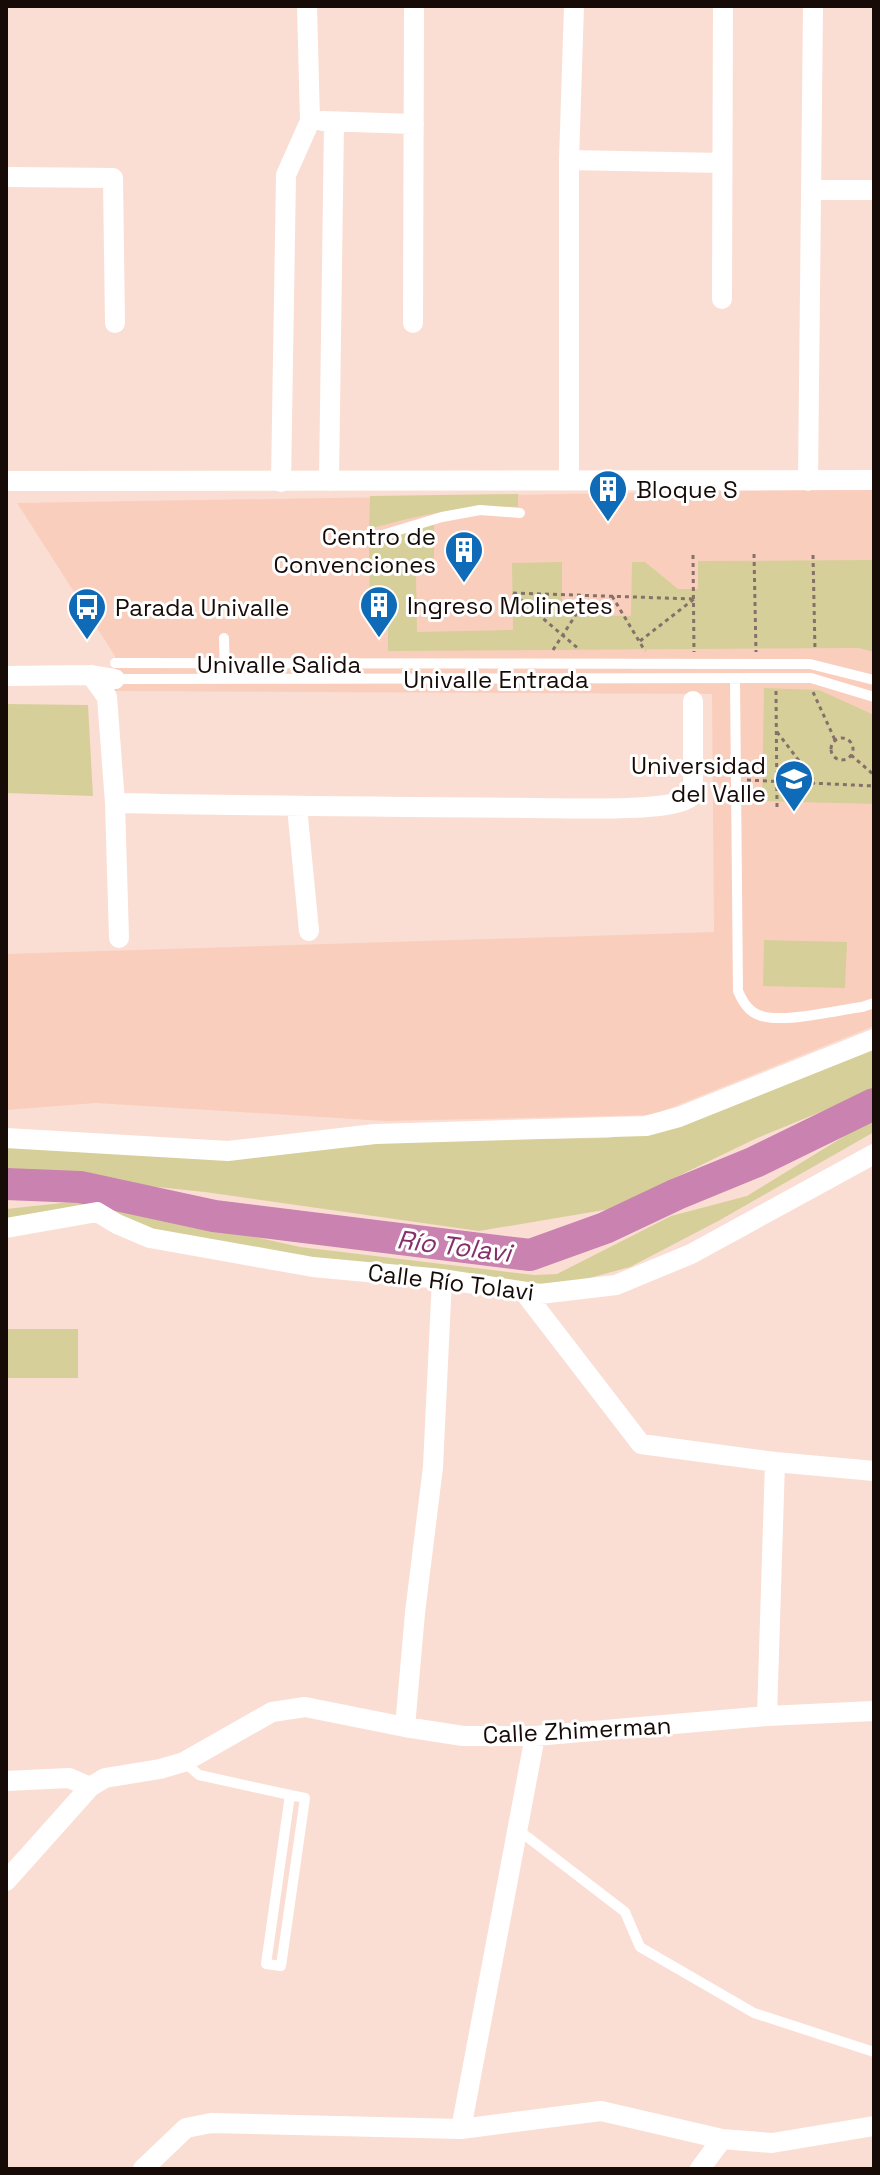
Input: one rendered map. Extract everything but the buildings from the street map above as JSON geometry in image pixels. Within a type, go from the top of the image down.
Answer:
[{"type":"street","points":[[281,482],[286,175],[310,121],[307,6]]},
{"type":"street","points":[[413,323],[414,6]]},
{"type":"street","points":[[569,480],[569,160],[574,6]]},
{"type":"street","points":[[722,299],[723,6]]},
{"type":"street","points":[[808,481],[813,6]]},
{"type":"street","points":[[310,121],[414,124]]},
{"type":"street","points":[[329,481],[334,122]]},
{"type":"street","points":[[569,160],[722,163]]},
{"type":"street","points":[[6,177],[113,178],[115,323]]},
{"type":"street","points":[[812,190],[874,190]]},
{"type":"street","points":[[6,481],[874,480]]},
{"type":"street","points":[[6,676],[91,675],[115,671]]},
{"type":"street","points":[[91,675],[107,697],[115,803],[119,938]]},
{"type":"street","points":[[115,803],[561,808],[650,806],[684,801],[690,798],[693,791],[693,701]]},
{"type":"street","points":[[297,807],[309,931]]},
{"type":"street","points":[[6,1138],[228,1151],[375,1134],[646,1126],[679,1117],[874,1039]]},
{"type":"street","name":"Calle Río Tolavi","points":[[6,1228],[97,1212],[150,1238],[313,1267],[442,1279],[540,1294],[616,1285],[691,1254],[874,1154]]},
{"type":"street","points":[[405,1727],[433,1467],[442,1279]]},
{"type":"street","points":[[524,1292],[641,1444],[775,1462],[874,1471]]},
{"type":"street","points":[[767,1716],[775,1462]]},
{"type":"street","name":"Calle Zhimerman","points":[[6,1881],[90,1787],[105,1778],[184,1762],[272,1712],[305,1707],[463,1736],[535,1736],[767,1716],[874,1711]]},
{"type":"street","points":[[461,2129],[535,1736]]},
{"type":"street","points":[[6,1781],[69,1778],[90,1787]]},
{"type":"street","points":[[143,2169],[186,2128],[211,2123],[461,2129],[601,2111],[722,2139],[772,2143],[874,2126]]},
{"type":"street","points":[[700,2169],[722,2139]]},
{"type":"lane","points":[[356,543],[442,517],[480,510],[520,513]]},
{"type":"lane","points":[[224,638],[225,679]]},
{"type":"lane","name":"Univalle Salida","points":[[115,671],[225,663],[756,664],[815,666],[874,680]]},
{"type":"lane","points":[[356,664],[356,679]]},
{"type":"lane","name":"Univalle Entrada","points":[[115,671],[225,679],[807,678],[874,697]]},
{"type":"lane","points":[[735,679],[736,983],[742,1001],[753,1013],[773,1019],[874,1003]]},
{"type":"lane","points":[[184,1762],[199,1775],[305,1798],[281,1966],[266,1964],[290,1795]]},
{"type":"lane","points":[[517,1829],[625,1912],[640,1947],[754,2013],[874,2052]]},
{"type":"path","points":[[874,553],[874,560]]},
{"type":"path","points":[[754,554],[756,664]]},
{"type":"path","points":[[693,555],[695,664]]},
{"type":"path","points":[[813,555],[815,666]]},
{"type":"path","points":[[596,664],[513,593],[694,599]]},
{"type":"path","points":[[545,664],[588,596]]},
{"type":"path","points":[[612,596],[652,664]]},
{"type":"path","points":[[639,642],[694,599]]},
{"type":"path","points":[[807,678],[835,740]]},
{"type":"path","points":[[776,679],[777,807]]},
{"type":"path","points":[[776,731],[816,783]]},
{"type":"path","points":[[842,737],[849,740],[853,746],[851,755],[842,760],[834,757],[831,750],[835,740],[842,737]]},
{"type":"path","points":[[851,755],[874,775]]},
{"type":"path","points":[[735,780],[874,786]]},
{"type":"shaded area","name":"Universidad del Valle","points":[[874,489],[874,1026],[653,1115],[385,1121],[96,1103],[6,1110],[6,954],[714,932],[712,694],[115,691],[115,656],[17,503]]},
{"type":"shaded area","points":[[518,494],[518,507],[479,507],[443,512],[369,529],[370,496]]},
{"type":"shaded area","points":[[434,523],[434,574],[416,574],[417,632],[513,630],[512,563],[562,562],[562,615],[631,616],[632,562],[645,562],[678,589],[698,589],[698,561],[874,560],[874,652],[859,648],[388,651],[388,626],[370,626],[369,544]]},
{"type":"shaded area","points":[[764,688],[819,690],[874,715],[874,804],[762,801]]},
{"type":"shaded area","points":[[6,704],[88,705],[93,796],[6,793]]},
{"type":"shaded area","points":[[764,940],[847,942],[845,988],[763,986]]},
{"type":"shaded area","points":[[874,1047],[874,1090],[757,1138],[610,1209],[479,1231],[205,1192],[6,1171],[6,1145],[607,1138],[670,1129]]},
{"type":"shaded area","points":[[874,1118],[874,1132],[720,1220],[630,1267],[556,1287],[315,1260],[150,1231],[118,1216],[6,1221],[6,1209],[90,1200],[300,1247],[534,1275],[557,1274],[671,1216],[747,1196]]},
{"type":"shaded area","points":[[6,1329],[78,1329],[78,1378],[6,1378]]},
{"type":"waterway","name":"Río Tolavi","points":[[6,1184],[80,1187],[214,1216],[530,1255],[605,1228],[755,1162],[874,1104]]},
{"type":"place","name":"Bloque S","points":[[608,523]]},
{"type":"place","name":"Centro de Convenciones","points":[[464,584]]},
{"type":"place","name":"Ingreso Molinetes","points":[[379,639]]},
{"type":"place","name":"Parada Univalle","points":[[87,641]]},
{"type":"place","name":"Universidad del Valle","points":[[794,813]]}]
